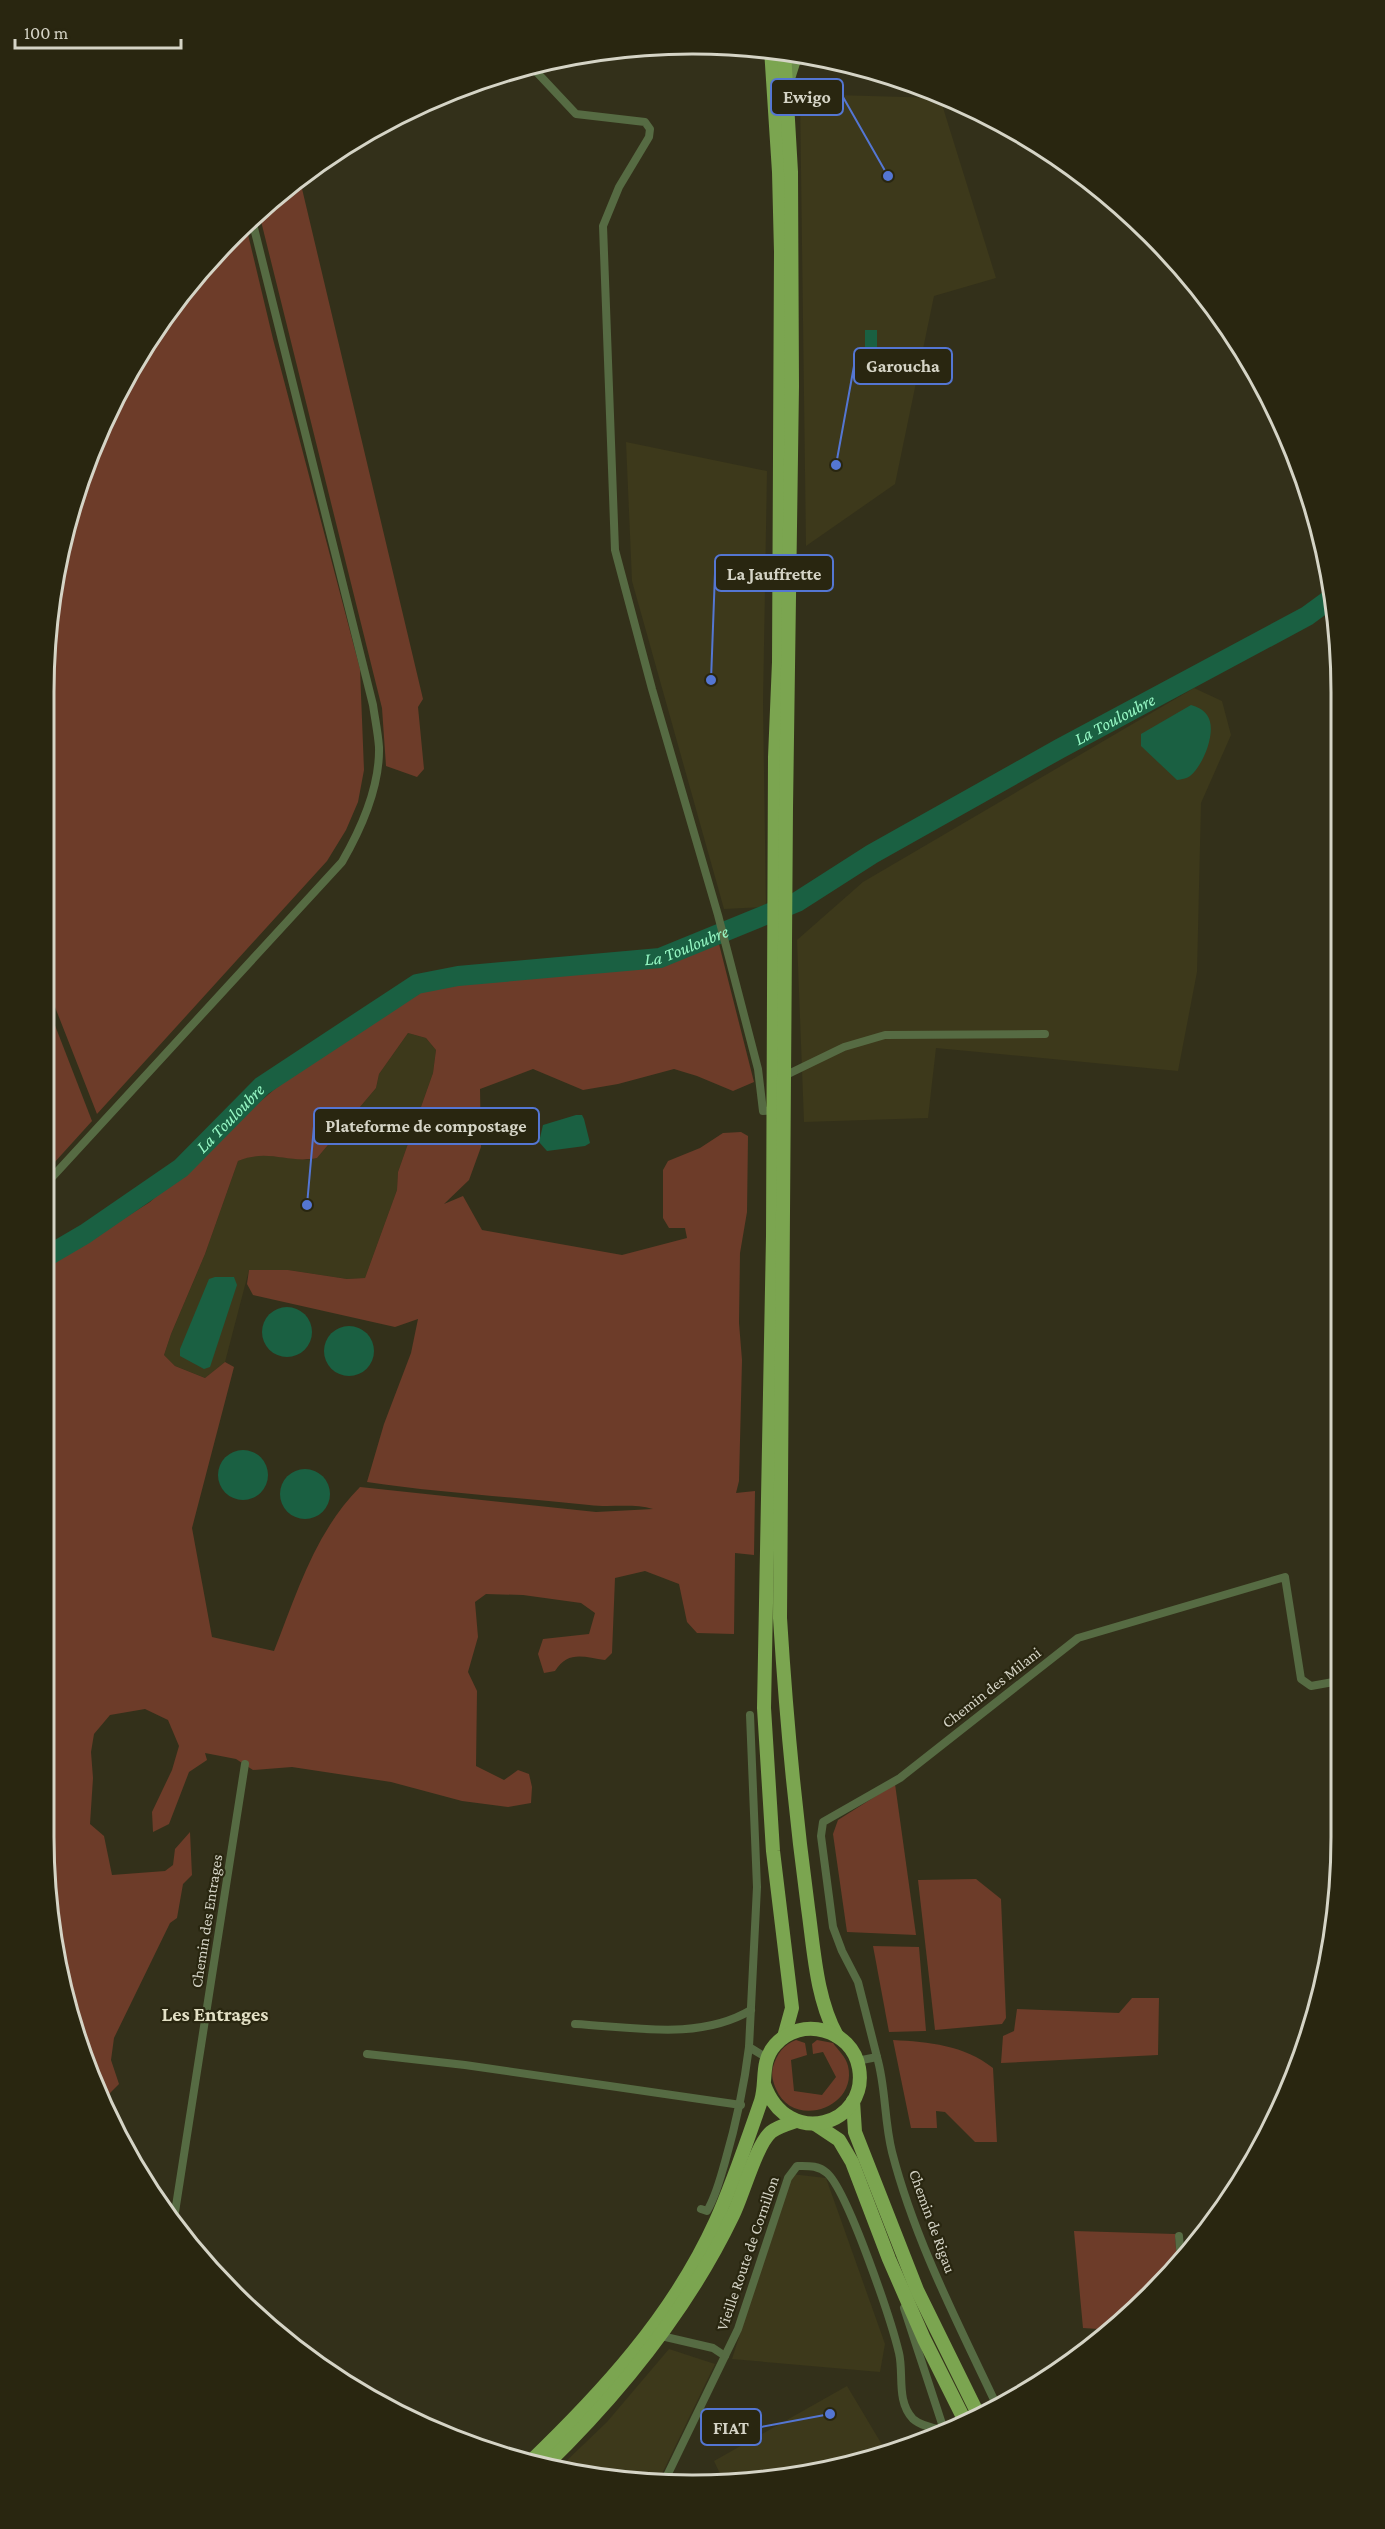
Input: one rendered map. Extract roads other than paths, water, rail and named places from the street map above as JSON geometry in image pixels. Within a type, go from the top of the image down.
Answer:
[{"type":"main road","points":[[772,59],[779,172],[781,252],[780,1618],[786,1718],[796,1816],[823,2008],[837,2036]]},
{"type":"main road","points":[[780,887],[792,253],[784,60]]},
{"type":"main road","points":[[779,1110],[773,1248],[764,1708],[773,1851],[792,2008],[784,2037]]},
{"type":"main road","points":[[537,2455],[585,2410],[655,2334],[715,2221],[761,2099],[767,2058],[774,2046],[784,2037],[810,2028],[824,2030],[837,2036],[853,2051],[857,2061],[859,2082],[853,2101],[855,2132],[917,2290],[975,2409]]},
{"type":"main road","points":[[764,2084],[770,2100],[781,2113],[796,2121],[815,2124],[839,2140],[852,2162],[889,2259],[924,2339],[962,2415]]},
{"type":"main road","points":[[815,2124],[837,2117],[853,2101]]},
{"type":"main road","points":[[552,2459],[622,2385],[721,2241],[739,2204],[762,2143],[770,2132],[796,2121]]},
{"type":"street","points":[[786,89],[795,62]]},
{"type":"street","points":[[538,73],[576,114],[645,122],[650,129],[650,137],[619,188],[603,226],[615,550],[652,689],[718,915],[758,1069],[763,1111],[779,1110]]},
{"type":"street","points":[[54,1175],[342,862],[357,836],[368,808],[374,780],[379,748],[373,705],[254,229]]},
{"type":"street","points":[[779,1077],[844,1047],[885,1035],[1045,1034]]},
{"type":"street","name":"Chemin des Milani","points":[[877,2057],[858,1982],[833,1927],[821,1836],[823,1822],[900,1778],[1078,1638],[1285,1577],[1301,1679],[1311,1686],[1331,1683]]},
{"type":"street","points":[[701,2209],[707,2211],[713,2200],[741,2105],[749,2047],[757,1887],[750,1715]]},
{"type":"street","name":"Chemin des Entrages","points":[[175,2210],[245,1764]]},
{"type":"street","points":[[575,2024],[693,2030],[734,2020],[751,2010]]},
{"type":"street","points":[[749,2047],[767,2058]]},
{"type":"street","points":[[367,2054],[488,2068],[741,2105]]},
{"type":"street","points":[[857,2061],[877,2057]]},
{"type":"street","name":"Chemin de Rigau","points":[[877,2057],[882,2076],[887,2129],[901,2179],[950,2308],[994,2399]]},
{"type":"street","name":"Vieille Route de Cornillon","points":[[668,2474],[738,2329],[788,2178],[797,2166],[814,2166],[827,2172],[840,2189],[881,2297],[899,2355],[902,2400],[913,2419],[931,2428]]},
{"type":"street","points":[[1179,2236],[1180,2248]]},
{"type":"street","points":[[889,2259],[941,2424]]},
{"type":"street","points":[[655,2334],[713,2348],[724,2355]]},
{"type":"waterway","name":"La Touloubre","points":[[54,1252],[85,1234],[181,1168],[262,1086],[417,984],[458,976],[660,958],[797,902],[872,854],[1059,749],[1307,616],[1325,603]]},
{"type":"place","name":"Ewigo","points":[[888,176]]},
{"type":"place","name":"Garoucha","points":[[836,465]]},
{"type":"place","name":"La Jauffrette","points":[[711,680]]},
{"type":"place","name":"Plateforme de compostage","points":[[307,1205]]},
{"type":"place","name":"FIAT","points":[[830,2414]]},
{"type":"district","name":"Les Entrages","points":[[215,2014]]}]
